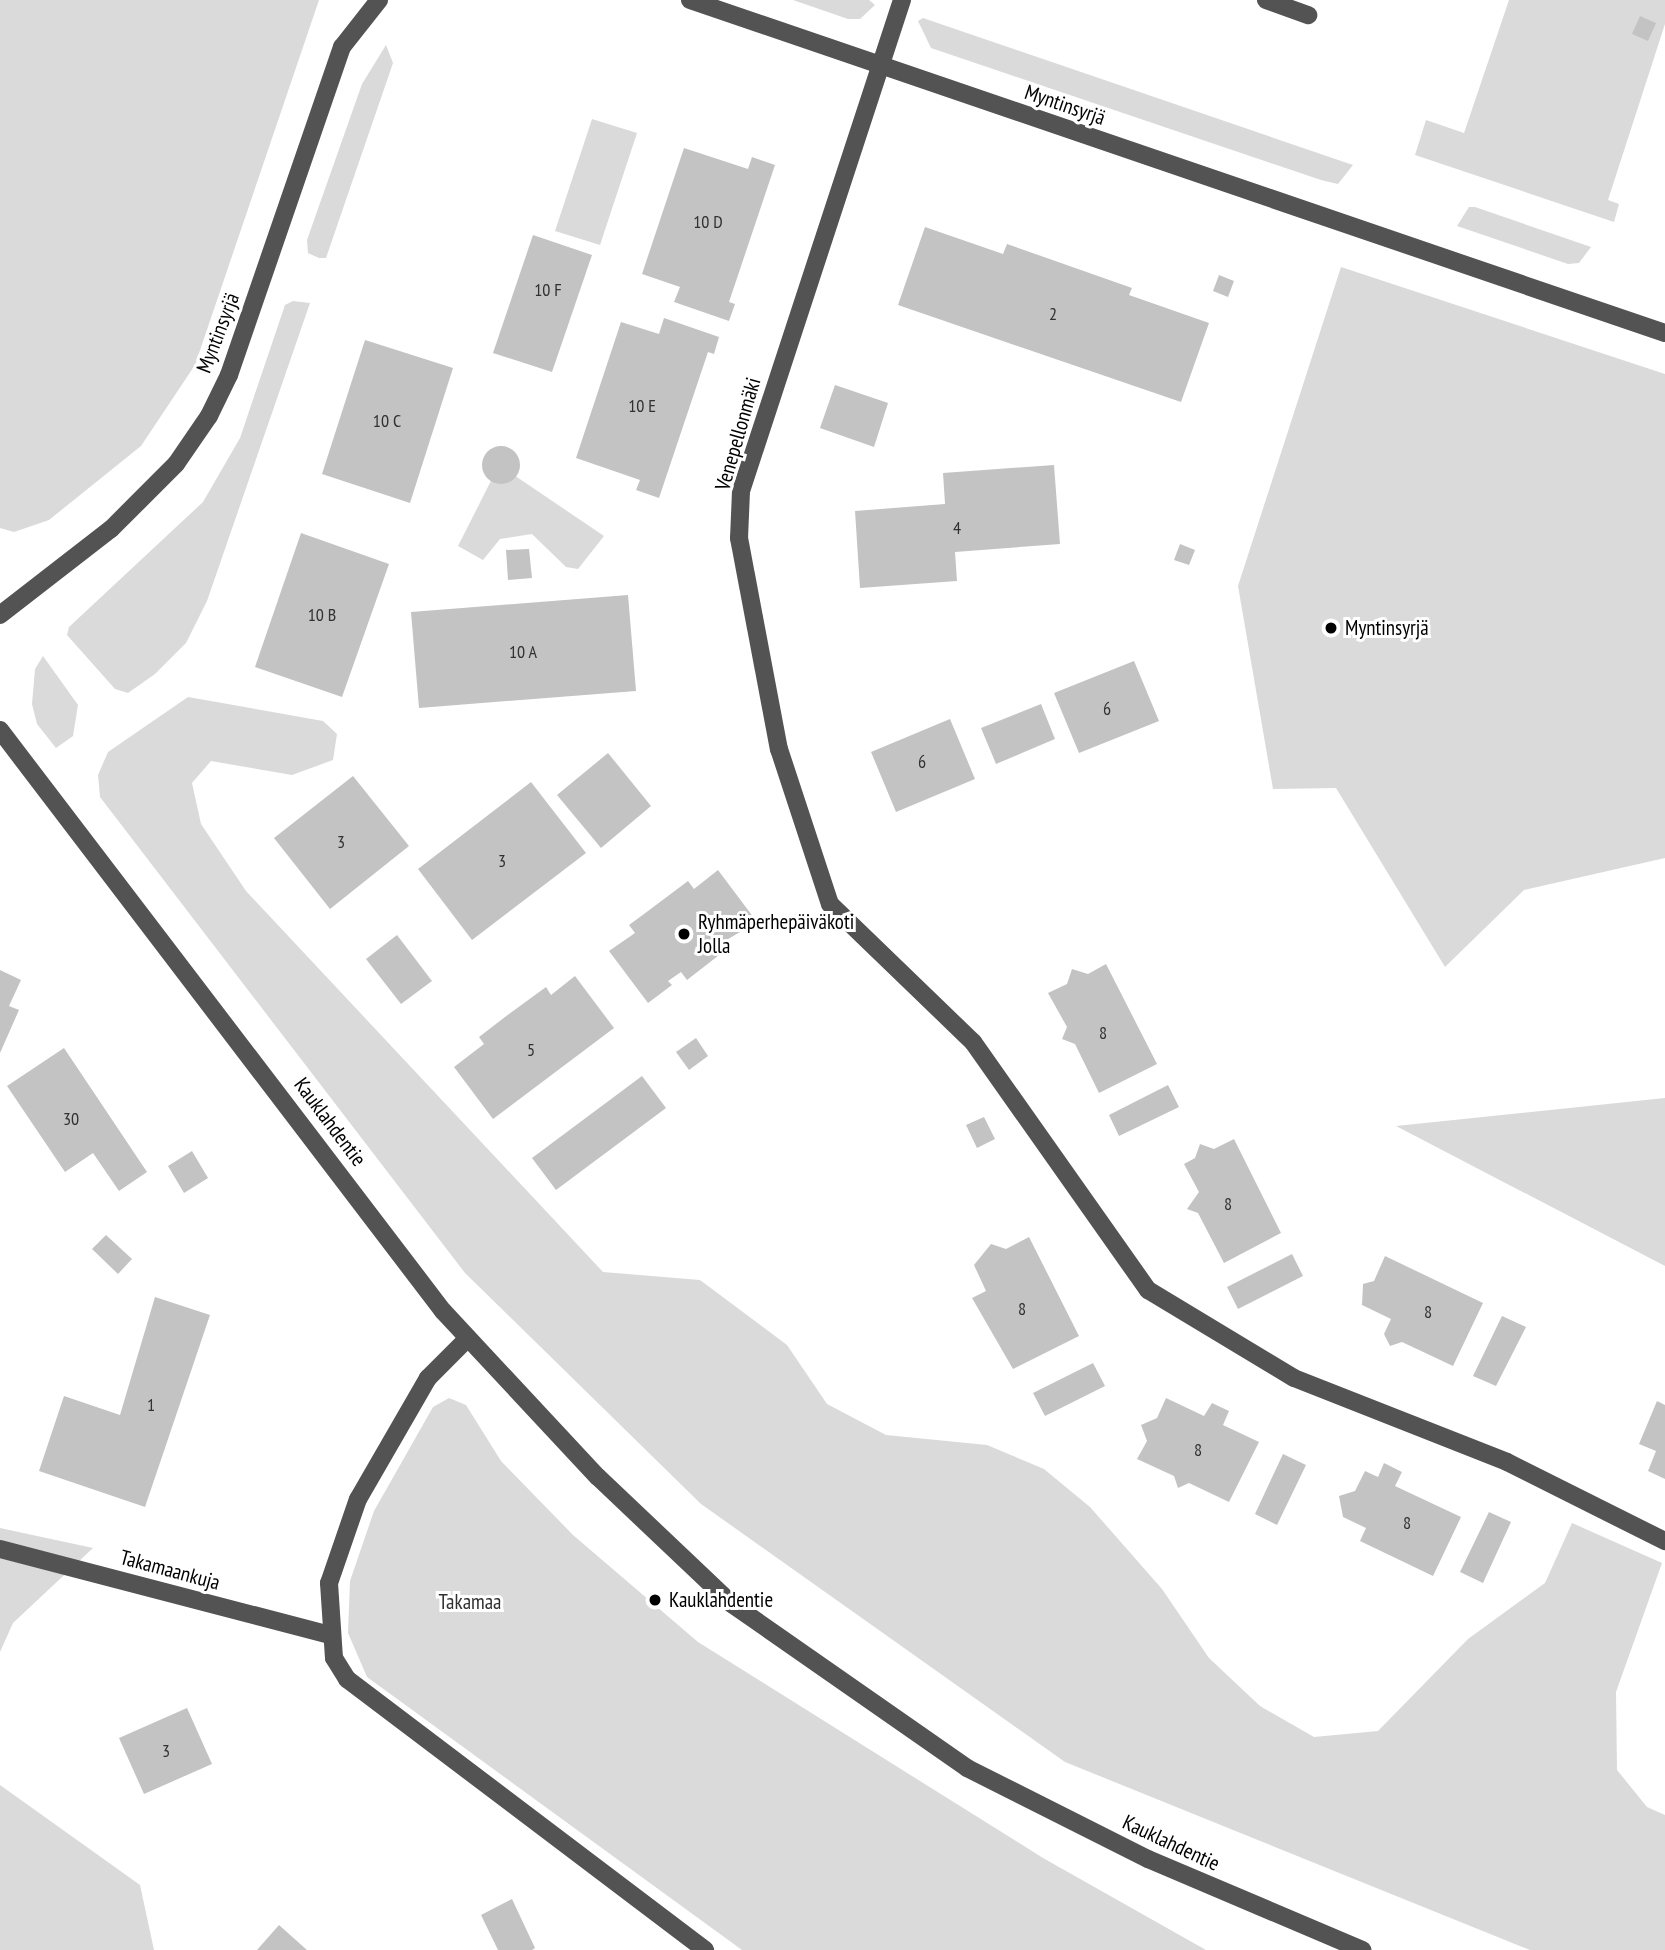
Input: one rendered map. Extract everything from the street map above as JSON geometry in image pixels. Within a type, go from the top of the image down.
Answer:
[{"type":"street","name":"Myntinsyrjä","points":[[690,0],[1665,333]]},
{"type":"street","name":"Venepellonmäki","points":[[902,0],[741,491],[739,538],[779,749],[830,904],[973,1042],[1148,1290],[1294,1378],[1507,1462],[1665,1541]]},
{"type":"street","points":[[1266,0],[1308,15]]},
{"type":"street","name":"Myntinsyrjä","points":[[0,615],[111,529],[176,464],[209,416],[229,375],[342,47],[377,1]]},
{"type":"street","name":"Kauklahdentie","points":[[0,730],[468,1338],[598,1476],[732,1604],[967,1768],[1148,1859],[1362,1950]]},
{"type":"street","points":[[468,1338],[428,1378],[358,1499],[329,1583],[329,1635],[347,1679],[705,1950]]},
{"type":"street","name":"Takamaankuja","points":[[0,1549],[329,1635]]},
{"type":"green space","points":[[0,0],[319,0],[195,365],[141,446],[49,520],[14,532],[0,528]]},
{"type":"green space","points":[[793,0],[869,0],[875,5],[860,19],[848,19]]},
{"type":"green space","points":[[1509,0],[1665,0],[1665,24],[1608,200],[1619,204],[1614,222],[1415,155],[1426,120],[1464,133]]},
{"type":"green space","points":[[923,18],[1353,165],[1338,184],[1321,180],[931,48],[918,21]]},
{"type":"green space","points":[[386,45],[393,63],[326,258],[319,258],[308,253],[307,240],[362,84]]},
{"type":"green space","points":[[592,119],[637,133],[600,245],[555,231]]},
{"type":"green space","points":[[1469,207],[1591,247],[1579,263],[1568,264],[1457,226]]},
{"type":"green space","points":[[1341,267],[1665,374],[1665,858],[1524,890],[1445,967],[1336,788],[1273,789],[1238,586]]},
{"type":"green space","points":[[293,301],[310,303],[207,601],[186,643],[155,674],[128,693],[115,689],[67,635],[69,627],[203,502],[240,438],[285,305]]},
{"type":"green space","points":[[499,465],[604,536],[578,569],[566,567],[532,534],[500,539],[483,560],[458,546]]},
{"type":"green space","points":[[43,656],[78,705],[73,736],[56,748],[37,724],[32,704],[35,669]]},
{"type":"green space","points":[[188,697],[323,721],[337,734],[333,760],[292,775],[211,761],[192,783],[201,824],[246,891],[603,1272],[700,1280],[787,1345],[827,1404],[886,1435],[987,1445],[1044,1469],[1090,1507],[1162,1589],[1209,1658],[1260,1706],[1314,1737],[1378,1731],[1468,1639],[1545,1583],[1572,1523],[1662,1563],[1616,1692],[1617,1770],[1647,1807],[1665,1815],[1665,1950],[1530,1950],[1065,1762],[701,1504],[465,1273],[100,797],[98,775],[108,752]]},
{"type":"green space","points":[[1665,1098],[1665,1266],[1396,1126]]},
{"type":"green space","name":"Takamaa","points":[[449,1398],[466,1405],[501,1461],[573,1535],[698,1642],[1043,1858],[1206,1950],[742,1950],[367,1677],[348,1633],[350,1581],[374,1511],[433,1407]]},
{"type":"green space","points":[[0,1528],[93,1548],[13,1623],[0,1652]]},
{"type":"green space","points":[[0,1785],[140,1885],[154,1950],[0,1950]]},
{"type":"building","points":[[1640,16],[1656,23],[1648,41],[1632,34]]},
{"type":"building","points":[[684,148],[748,169],[752,157],[775,165],[729,302],[735,304],[729,321],[674,302],[680,287],[642,274]]},
{"type":"building","points":[[925,227],[1003,254],[1007,244],[1132,288],[1129,295],[1209,323],[1181,402],[898,305]]},
{"type":"building","points":[[533,235],[592,255],[552,372],[493,353]]},
{"type":"building","points":[[1219,275],[1234,281],[1228,297],[1213,291]]},
{"type":"building","points":[[664,318],[719,337],[714,354],[708,352],[659,498],[636,490],[640,480],[576,458],[621,322],[659,334]]},
{"type":"building","points":[[365,340],[453,368],[410,503],[322,474]]},
{"type":"building","points":[[835,385],[888,403],[874,447],[820,428]]},
{"type":"building","points":[[501,446],[515,451],[520,465],[515,479],[501,484],[487,479],[482,465],[487,451]]},
{"type":"building","points":[[1054,465],[1060,544],[955,552],[957,581],[860,588],[855,511],[945,504],[943,473]]},
{"type":"building","points":[[301,533],[389,564],[342,697],[255,667]]},
{"type":"building","points":[[1180,544],[1195,550],[1189,565],[1174,560]]},
{"type":"building","points":[[529,549],[532,578],[508,580],[506,550]]},
{"type":"building","points":[[628,595],[636,691],[419,708],[411,612]]},
{"type":"building","points":[[1134,661],[1159,721],[1079,753],[1054,693]]},
{"type":"building","points":[[1041,704],[1055,739],[996,764],[981,728]]},
{"type":"building","points":[[950,719],[975,779],[896,812],[871,752]]},
{"type":"building","points":[[608,753],[651,806],[601,848],[557,795]]},
{"type":"building","points":[[353,776],[409,846],[330,909],[274,838]]},
{"type":"building","points":[[531,782],[586,853],[472,940],[418,869]]},
{"type":"building","points":[[718,870],[757,922],[718,945],[723,952],[687,980],[681,972],[668,981],[672,985],[648,1003],[609,951],[635,933],[629,925],[688,881],[694,889]]},
{"type":"building","points":[[397,935],[432,981],[401,1004],[366,959]]},
{"type":"building","points":[[1106,964],[1157,1064],[1099,1093],[1075,1044],[1062,1039],[1067,1027],[1048,993],[1067,984],[1072,969],[1088,974]]},
{"type":"building","points":[[0,970],[21,980],[9,1006],[19,1010],[0,1053]]},
{"type":"building","points":[[575,976],[614,1028],[493,1119],[454,1067],[484,1044],[479,1037],[505,1017],[546,987],[551,995]]},
{"type":"building","points":[[696,1038],[708,1056],[689,1070],[676,1052]]},
{"type":"building","points":[[64,1048],[147,1172],[119,1191],[93,1153],[65,1172],[7,1086]]},
{"type":"building","points":[[642,1076],[666,1108],[556,1190],[532,1158]]},
{"type":"building","points":[[1168,1085],[1179,1107],[1119,1136],[1109,1115]]},
{"type":"building","points":[[984,1117],[995,1139],[977,1148],[966,1125]]},
{"type":"building","points":[[1234,1139],[1281,1233],[1224,1263],[1198,1213],[1187,1209],[1199,1192],[1184,1164],[1195,1158],[1200,1144],[1214,1149]]},
{"type":"building","points":[[192,1151],[208,1178],[184,1193],[168,1166]]},
{"type":"building","points":[[106,1235],[132,1259],[118,1274],[92,1249]]},
{"type":"building","points":[[1029,1237],[1079,1336],[1013,1369],[972,1298],[986,1291],[974,1265],[991,1244],[1006,1249]]},
{"type":"building","points":[[1292,1254],[1303,1276],[1238,1309],[1227,1287]]},
{"type":"building","points":[[1385,1256],[1483,1303],[1453,1366],[1402,1342],[1390,1346],[1384,1334],[1391,1319],[1362,1305],[1363,1284],[1374,1281]]},
{"type":"building","points":[[155,1297],[210,1315],[145,1507],[39,1471],[64,1396],[120,1415]]},
{"type":"building","points":[[1502,1316],[1526,1327],[1496,1386],[1473,1376]]},
{"type":"building","points":[[1093,1363],[1105,1386],[1045,1416],[1033,1393]]},
{"type":"building","points":[[1166,1398],[1204,1416],[1212,1403],[1229,1411],[1223,1425],[1259,1442],[1229,1502],[1189,1483],[1178,1488],[1174,1476],[1137,1459],[1147,1441],[1141,1425],[1157,1418]]},
{"type":"building","points":[[1657,1401],[1665,1405],[1665,1479],[1648,1471],[1656,1451],[1639,1444]]},
{"type":"building","points":[[1283,1454],[1306,1465],[1277,1525],[1255,1514]]},
{"type":"building","points":[[1384,1463],[1402,1472],[1395,1486],[1461,1517],[1433,1576],[1360,1541],[1366,1528],[1343,1517],[1339,1496],[1355,1491],[1365,1471],[1378,1477]]},
{"type":"building","points":[[1489,1512],[1511,1522],[1483,1583],[1460,1572]]},
{"type":"building","points":[[187,1708],[212,1764],[144,1794],[119,1738]]},
{"type":"building","points":[[512,1899],[535,1948],[532,1950],[498,1950],[481,1915]]},
{"type":"building","points":[[279,1925],[307,1950],[257,1950]]},
{"type":"place","name":"Myntinsyrjä","points":[[1331,628]]},
{"type":"place","name":"Ryhmäperhepäiväkoti Jolla","points":[[684,934]]},
{"type":"place","name":"Kauklahdentie","points":[[655,1600]]}]
